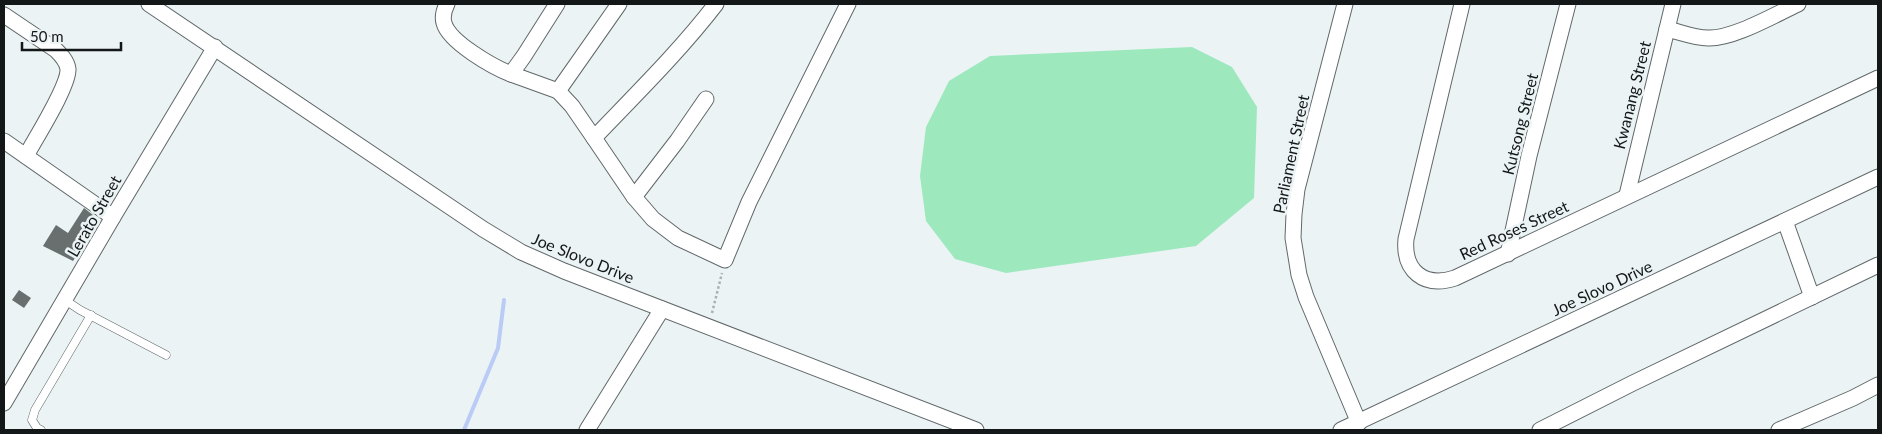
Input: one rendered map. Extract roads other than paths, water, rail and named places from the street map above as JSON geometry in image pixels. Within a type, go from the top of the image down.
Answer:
[{"type":"street","name":"Joe Slovo Drive","points":[[149,4],[500,240],[550,265],[976,430]]},
{"type":"street","points":[[446,4],[444,23],[452,35],[485,61],[511,74],[558,91],[572,106],[634,197],[653,219],[678,238],[725,260],[749,202],[848,4]]},
{"type":"street","points":[[511,74],[557,4]]},
{"type":"street","points":[[558,91],[619,4]]},
{"type":"street","points":[[594,138],[659,70],[716,4]]},
{"type":"street","name":"Parliament Street","points":[[1345,4],[1298,189],[1293,238],[1296,262],[1306,297],[1359,422]]},
{"type":"street","name":"Red Roses Street","points":[[1462,4],[1408,227],[1405,249],[1408,260],[1417,274],[1431,281],[1441,282],[1454,278],[1508,254],[1878,78]]},
{"type":"street","name":"Kutsong Street","points":[[1508,254],[1529,156],[1568,4]]},
{"type":"street","name":"Kwanang Street","points":[[1627,196],[1673,4]]},
{"type":"street","points":[[1667,29],[1697,37],[1717,38],[1735,33],[1798,4]]},
{"type":"street","points":[[4,15],[56,50],[62,56],[68,69],[64,85],[26,156]]},
{"type":"street","name":"Lerato Street","points":[[5,396],[65,300],[113,216],[215,47]]},
{"type":"street","points":[[634,197],[706,99]]},
{"type":"street","points":[[4,141],[113,216]]},
{"type":"street","name":"Joe Slovo Drive","points":[[1341,430],[1878,178]]},
{"type":"street","points":[[1785,221],[1812,297]]},
{"type":"street","points":[[1540,430],[1878,264]]},
{"type":"street","points":[[587,430],[662,309]]},
{"type":"street","points":[[1779,430],[1878,385]]},
{"type":"lane","points":[[65,300],[166,355]]},
{"type":"lane","points":[[41,430],[37,428],[32,420],[35,410],[91,315]]},
{"type":"waterway","points":[[464,430],[498,348],[504,300]]}]
